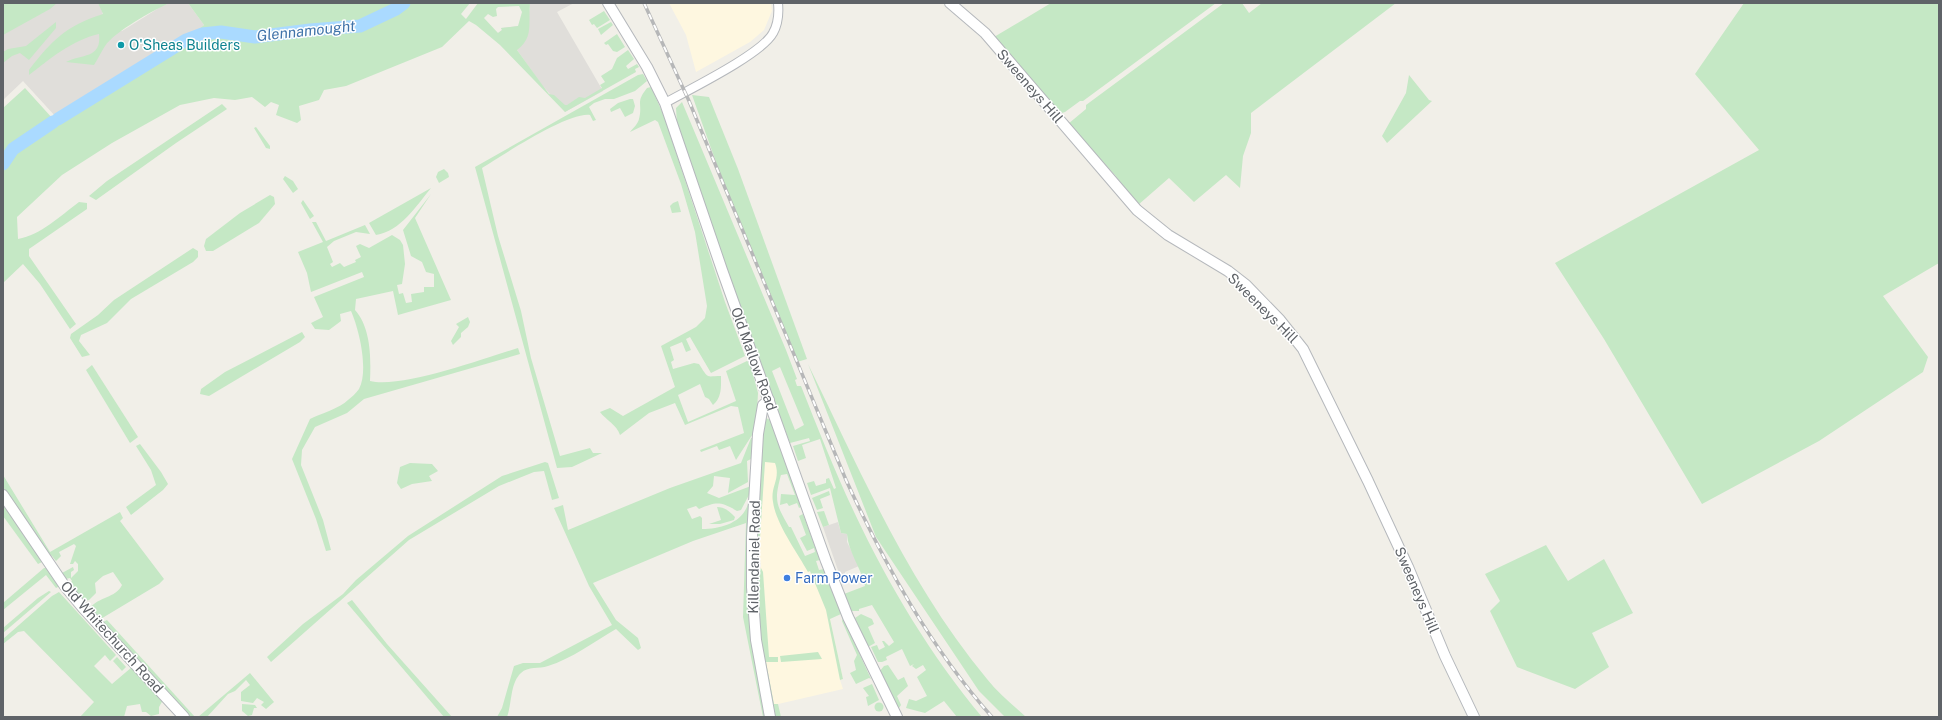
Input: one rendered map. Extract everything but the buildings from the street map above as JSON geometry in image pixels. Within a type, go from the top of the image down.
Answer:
[{"type":"street","name":"Old Mallow Road","points":[[608,3],[648,67],[665,103],[722,270],[836,589],[857,636],[897,717]]},
{"type":"street","points":[[665,103],[712,78],[762,46],[773,34],[779,16],[778,3]]},
{"type":"street","name":"Sweeneys Hill","points":[[950,3],[985,33],[1137,210],[1168,235],[1228,271],[1246,285],[1280,320],[1304,349],[1371,486],[1408,567],[1445,656],[1474,717]]},
{"type":"street","name":"Killendaniel Road","points":[[769,400],[763,405],[758,434],[752,566],[756,640],[770,717]]},
{"type":"street","name":"Old Whitechurch Road","points":[[3,495],[64,585],[83,608],[184,717]]},
{"type":"shaded area","points":[[39,3],[98,3],[105,22],[122,31],[162,6],[170,3],[188,3],[204,25],[190,36],[56,117],[23,81],[3,100],[3,27]]},
{"type":"shaded area","points":[[530,3],[574,3],[557,12],[603,91],[565,112],[542,85],[517,50],[498,33],[502,30],[501,28],[528,25]]},
{"type":"shaded area","points":[[669,3],[771,3],[772,11],[764,30],[750,42],[696,72],[686,35]]},
{"type":"shaded area","name":"Farm Power","points":[[765,459],[775,459],[781,475],[777,490],[777,506],[828,609],[843,679],[840,680],[843,689],[774,705],[765,660],[759,575],[761,565],[759,553]]},
{"type":"shaded area","points":[[838,522],[841,533],[847,534],[847,542],[859,566],[845,572],[845,574],[840,576],[823,527]]},
{"type":"green space","points":[[3,3],[57,3],[50,9],[3,35]]},
{"type":"green space","points":[[98,3],[170,3],[155,10],[117,34],[105,46],[94,65],[66,62],[94,52],[99,42],[99,34],[71,45],[29,75],[29,70],[37,59],[61,35],[79,24],[103,14]]},
{"type":"green space","points":[[188,3],[470,3],[461,14],[466,19],[478,3],[530,3],[528,35],[526,40],[517,50],[549,94],[554,95],[565,105],[579,97],[585,98],[602,88],[600,85],[605,82],[601,76],[612,69],[617,58],[628,50],[634,59],[626,66],[628,69],[637,64],[639,67],[635,69],[636,72],[565,112],[500,45],[469,21],[442,47],[346,86],[324,90],[319,100],[299,106],[301,120],[297,123],[276,115],[279,105],[271,102],[265,107],[252,97],[235,100],[214,98],[180,105],[112,143],[62,175],[17,217],[18,239],[35,234],[79,202],[87,203],[87,209],[29,249],[29,256],[76,324],[70,329],[40,284],[23,264],[3,283],[3,108],[25,88],[53,119],[190,36],[204,25]],"holes":[[[519,6],[522,12],[518,26],[501,28],[502,30],[498,33],[484,18],[488,14],[493,17],[497,16],[496,9],[498,7]]]},
{"type":"green space","points":[[1051,3],[1216,3],[1083,101],[1080,101],[1065,112],[1059,114],[994,37]]},
{"type":"green space","points":[[1224,3],[1242,3],[1249,13],[1262,3],[1396,3],[1251,113],[1251,133],[1243,156],[1240,188],[1226,175],[1194,202],[1169,178],[1138,205],[1115,175],[1068,124],[1086,109],[1086,105]]},
{"type":"green space","points":[[1744,3],[1939,3],[1939,263],[1883,296],[1928,357],[1923,372],[1819,441],[1702,504],[1604,339],[1555,263],[1759,150],[1695,74]]},
{"type":"green space","points":[[604,11],[610,20],[597,28],[594,24],[592,25],[589,20]]},
{"type":"green space","points":[[56,22],[56,28],[29,60],[20,53],[12,56],[3,63],[3,52],[8,49],[26,46]]},
{"type":"green space","points":[[611,22],[613,25],[601,35],[598,29]]},
{"type":"green space","points":[[617,34],[625,47],[617,52],[613,51],[608,44],[606,45],[604,43]]},
{"type":"green space","points":[[643,74],[647,81],[635,91],[614,99],[605,99],[594,103],[589,107],[596,120],[593,121],[590,115],[567,120],[520,145],[482,168],[498,236],[521,311],[531,358],[560,456],[590,448],[593,453],[602,453],[572,467],[557,468],[475,167],[638,75]]},
{"type":"green space","points":[[1409,75],[1429,100],[1432,101],[1387,143],[1382,136],[1406,93]]},
{"type":"green space","points":[[651,87],[664,116],[725,302],[745,356],[711,373],[690,337],[686,339],[691,350],[686,352],[682,342],[670,347],[674,360],[671,362],[673,369],[694,363],[699,364],[708,376],[721,376],[721,388],[718,399],[713,405],[709,399],[705,397],[700,384],[678,395],[688,422],[736,401],[726,371],[747,361],[750,363],[758,393],[756,429],[736,460],[730,446],[719,450],[717,446],[701,452],[700,450],[744,433],[738,407],[731,406],[685,425],[675,403],[649,413],[620,435],[619,431],[614,425],[600,412],[610,408],[623,416],[675,387],[661,346],[696,327],[705,318],[707,306],[695,232],[681,184],[658,122],[655,120],[630,132],[638,121],[641,97],[647,88]]},
{"type":"green space","points":[[692,95],[709,97],[738,169],[807,359],[797,362],[727,193]]},
{"type":"green space","points":[[633,99],[635,106],[633,113],[625,117],[620,108],[611,112],[610,109],[618,103]]},
{"type":"green space","points":[[682,102],[786,350],[797,379],[795,380],[797,386],[801,386],[820,434],[868,541],[912,620],[928,645],[963,694],[982,717],[957,717],[944,701],[925,713],[906,708],[909,699],[916,701],[927,696],[917,677],[926,670],[923,665],[916,669],[912,666],[914,664],[910,666],[902,649],[886,657],[887,660],[878,662],[871,647],[877,645],[879,650],[885,647],[882,641],[889,646],[894,642],[872,605],[859,609],[859,611],[851,611],[844,594],[865,586],[863,579],[850,547],[847,534],[841,533],[830,488],[811,495],[807,483],[814,481],[816,486],[826,483],[826,479],[829,478],[834,489],[836,488],[820,439],[802,445],[806,458],[798,461],[793,446],[810,441],[809,438],[790,443],[755,351],[677,124],[676,108]],"holes":[[[780,367],[804,425],[795,430],[772,371]]]},
{"type":"green space","points":[[222,104],[227,109],[96,200],[89,196],[107,181]]},
{"type":"green space","points":[[256,127],[270,146],[270,149],[266,148],[254,128]]},
{"type":"green space","points":[[444,169],[448,173],[449,177],[439,183],[436,177],[438,172]]},
{"type":"green space","points":[[285,176],[293,181],[298,189],[293,193],[283,179]]},
{"type":"green space","points":[[431,188],[414,210],[400,223],[385,233],[376,235],[369,223]]},
{"type":"green space","points":[[431,194],[415,218],[451,300],[398,315],[393,291],[356,299],[355,310],[364,325],[369,344],[370,381],[402,381],[422,377],[518,348],[520,354],[364,399],[347,413],[315,427],[302,450],[301,465],[323,520],[331,550],[326,551],[316,519],[292,459],[310,419],[340,406],[351,398],[359,389],[362,381],[363,361],[360,339],[351,311],[340,314],[341,321],[329,330],[315,329],[311,323],[323,317],[314,297],[364,277],[362,272],[311,292],[307,273],[298,252],[323,242],[312,222],[316,222],[326,241],[365,225],[370,234],[356,232],[334,241],[327,247],[333,262],[330,264],[332,267],[340,263],[344,267],[356,262],[355,260],[361,257],[356,246],[360,244],[369,248],[392,235],[400,240],[403,245],[405,264],[402,284],[397,285],[399,294],[403,293],[406,303],[412,302],[411,294],[424,292],[424,287],[434,287],[434,274],[426,272],[422,262],[411,256],[403,230]]},
{"type":"green space","points":[[270,195],[274,197],[275,204],[259,223],[213,251],[206,251],[204,246],[206,239],[240,213]]},
{"type":"green space","points":[[303,200],[314,216],[310,219],[301,203]]},
{"type":"green space","points":[[678,201],[681,212],[672,213],[670,206]]},
{"type":"green space","points":[[193,248],[198,251],[198,257],[193,262],[131,299],[107,323],[81,335],[79,341],[90,355],[82,357],[70,338],[71,334],[98,315],[114,300]]},
{"type":"green space","points":[[468,317],[470,322],[468,327],[461,333],[461,337],[453,345],[451,341],[459,327],[456,324]]},
{"type":"green space","points":[[302,332],[305,337],[300,342],[209,396],[200,394],[201,389],[225,372]]},
{"type":"green space","points":[[808,364],[867,487],[910,567],[959,643],[991,684],[1026,717],[1005,717],[979,691],[876,537]]},
{"type":"green space","points":[[92,365],[138,437],[130,443],[86,370]]},
{"type":"green space","points":[[766,418],[770,420],[801,507],[799,508],[797,503],[789,506],[787,503],[780,505],[781,494],[795,495],[787,474],[781,475],[777,497],[781,513],[789,527],[791,527],[805,556],[815,552],[814,548],[807,551],[800,538],[806,535],[799,516],[803,514],[820,560],[816,561],[819,570],[824,569],[841,614],[830,619],[843,679],[840,680],[826,610],[810,571],[808,572],[788,538],[775,511],[772,497],[777,474],[775,463],[765,462],[759,553],[756,549],[762,441]]},
{"type":"green space","points":[[751,438],[753,438],[753,461],[751,462],[751,459],[747,461],[748,482],[728,493],[730,478],[714,476],[713,486],[707,493],[719,498],[751,486],[750,493],[741,510],[737,511],[722,504],[714,504],[699,509],[696,506],[687,509],[692,519],[700,516],[702,518],[702,529],[717,528],[732,523],[738,519],[747,507],[749,499],[751,498],[747,587],[749,617],[754,655],[766,717],[763,717],[743,617],[746,523],[693,541],[593,583],[616,620],[638,638],[641,648],[638,650],[616,629],[582,650],[557,663],[545,667],[527,669],[517,677],[513,688],[507,717],[497,717],[502,708],[514,666],[523,663],[540,663],[612,625],[589,586],[554,508],[563,505],[568,530],[670,488],[741,463]]},
{"type":"green space","points":[[140,444],[168,484],[163,490],[131,515],[126,507],[156,485],[151,470],[136,446]]},
{"type":"green space","points":[[545,462],[548,463],[559,498],[552,500],[544,471],[534,472],[499,486],[409,540],[271,662],[267,657],[303,624],[343,594],[356,580],[408,536],[502,476]]},
{"type":"green space","points":[[410,463],[432,464],[438,471],[429,476],[432,481],[412,484],[401,489],[397,483],[400,467]]},
{"type":"green space","points":[[3,475],[50,552],[120,512],[123,518],[120,521],[164,579],[159,584],[99,620],[90,608],[93,604],[116,593],[122,585],[113,572],[103,576],[95,583],[96,593],[89,600],[83,601],[69,584],[72,581],[70,578],[66,579],[62,573],[73,567],[74,570],[71,572],[71,578],[78,571],[78,564],[75,561],[73,564],[70,564],[76,546],[74,544],[59,552],[61,556],[56,561],[47,553],[3,487]]},
{"type":"green space","points":[[829,491],[830,495],[820,499],[823,508],[817,510],[812,498]]},
{"type":"green space","points":[[3,502],[44,561],[38,564],[3,516]]},
{"type":"green space","points":[[717,507],[725,509],[729,512],[735,517],[734,520],[720,524],[709,524],[721,520]]},
{"type":"green space","points":[[824,511],[829,525],[823,527],[817,512]]},
{"type":"green space","points":[[1546,545],[1568,581],[1604,559],[1633,613],[1592,633],[1609,667],[1575,689],[1517,667],[1490,611],[1500,601],[1485,574]]},
{"type":"green space","points":[[44,568],[46,568],[58,584],[58,587],[56,588],[46,575],[3,610],[3,603]]},
{"type":"green space","points":[[761,568],[763,572],[769,657],[778,657],[778,662],[766,662],[774,704],[778,704],[781,717],[774,717],[762,662],[756,579]]},
{"type":"green space","points":[[49,591],[51,592],[3,633],[3,628],[38,598]]},
{"type":"green space","points":[[59,592],[116,655],[110,661],[105,655],[94,666],[112,684],[132,667],[163,700],[159,707],[159,714],[151,716],[146,712],[142,712],[140,704],[127,706],[124,717],[80,717],[94,702],[24,631],[18,632],[3,644],[3,639],[52,596]]},
{"type":"green space","points":[[352,600],[387,644],[452,717],[444,717],[347,603]]},
{"type":"green space","points":[[861,614],[872,619],[874,624],[868,627],[875,643],[868,647],[855,618]]},
{"type":"green space","points":[[843,618],[871,679],[869,678],[856,684],[850,673],[856,670],[854,661],[857,655],[842,621]]},
{"type":"green space","points":[[107,620],[195,717],[190,717],[103,622]]},
{"type":"green space","points":[[818,652],[822,659],[781,662],[780,656]]},
{"type":"green space","points":[[117,657],[126,667],[122,671],[113,661]]},
{"type":"green space","points":[[888,665],[898,680],[904,677],[908,686],[897,696],[901,705],[899,708],[897,708],[879,672],[884,666]]},
{"type":"green space","points":[[250,673],[274,702],[266,709],[261,705],[264,702],[257,698],[253,703],[241,701],[241,692],[250,685],[246,680],[235,691],[228,694],[207,717],[198,717]]},
{"type":"green space","points":[[872,684],[879,700],[868,706],[866,697],[869,696],[863,688]]},
{"type":"green space","points":[[877,703],[881,703],[883,707],[881,711],[877,711],[875,709],[875,705]]},
{"type":"green space","points":[[242,704],[255,705],[257,708],[254,708],[252,715],[248,716],[242,711]]},
{"type":"waterway","name":"Glennamought","points":[[58,119],[186,40],[202,34],[221,32],[255,37],[310,30],[360,26],[396,9],[404,3]]},
{"type":"waterway","name":"Glennamought","points":[[3,164],[13,149],[53,122]]},
{"type":"railway","points":[[644,3],[689,101],[846,480],[861,512],[893,574],[929,634],[992,717]]},
{"type":"place","name":"O'Sheas Builders","points":[[121,45]]},
{"type":"place","name":"Farm Power","points":[[787,578]]}]
